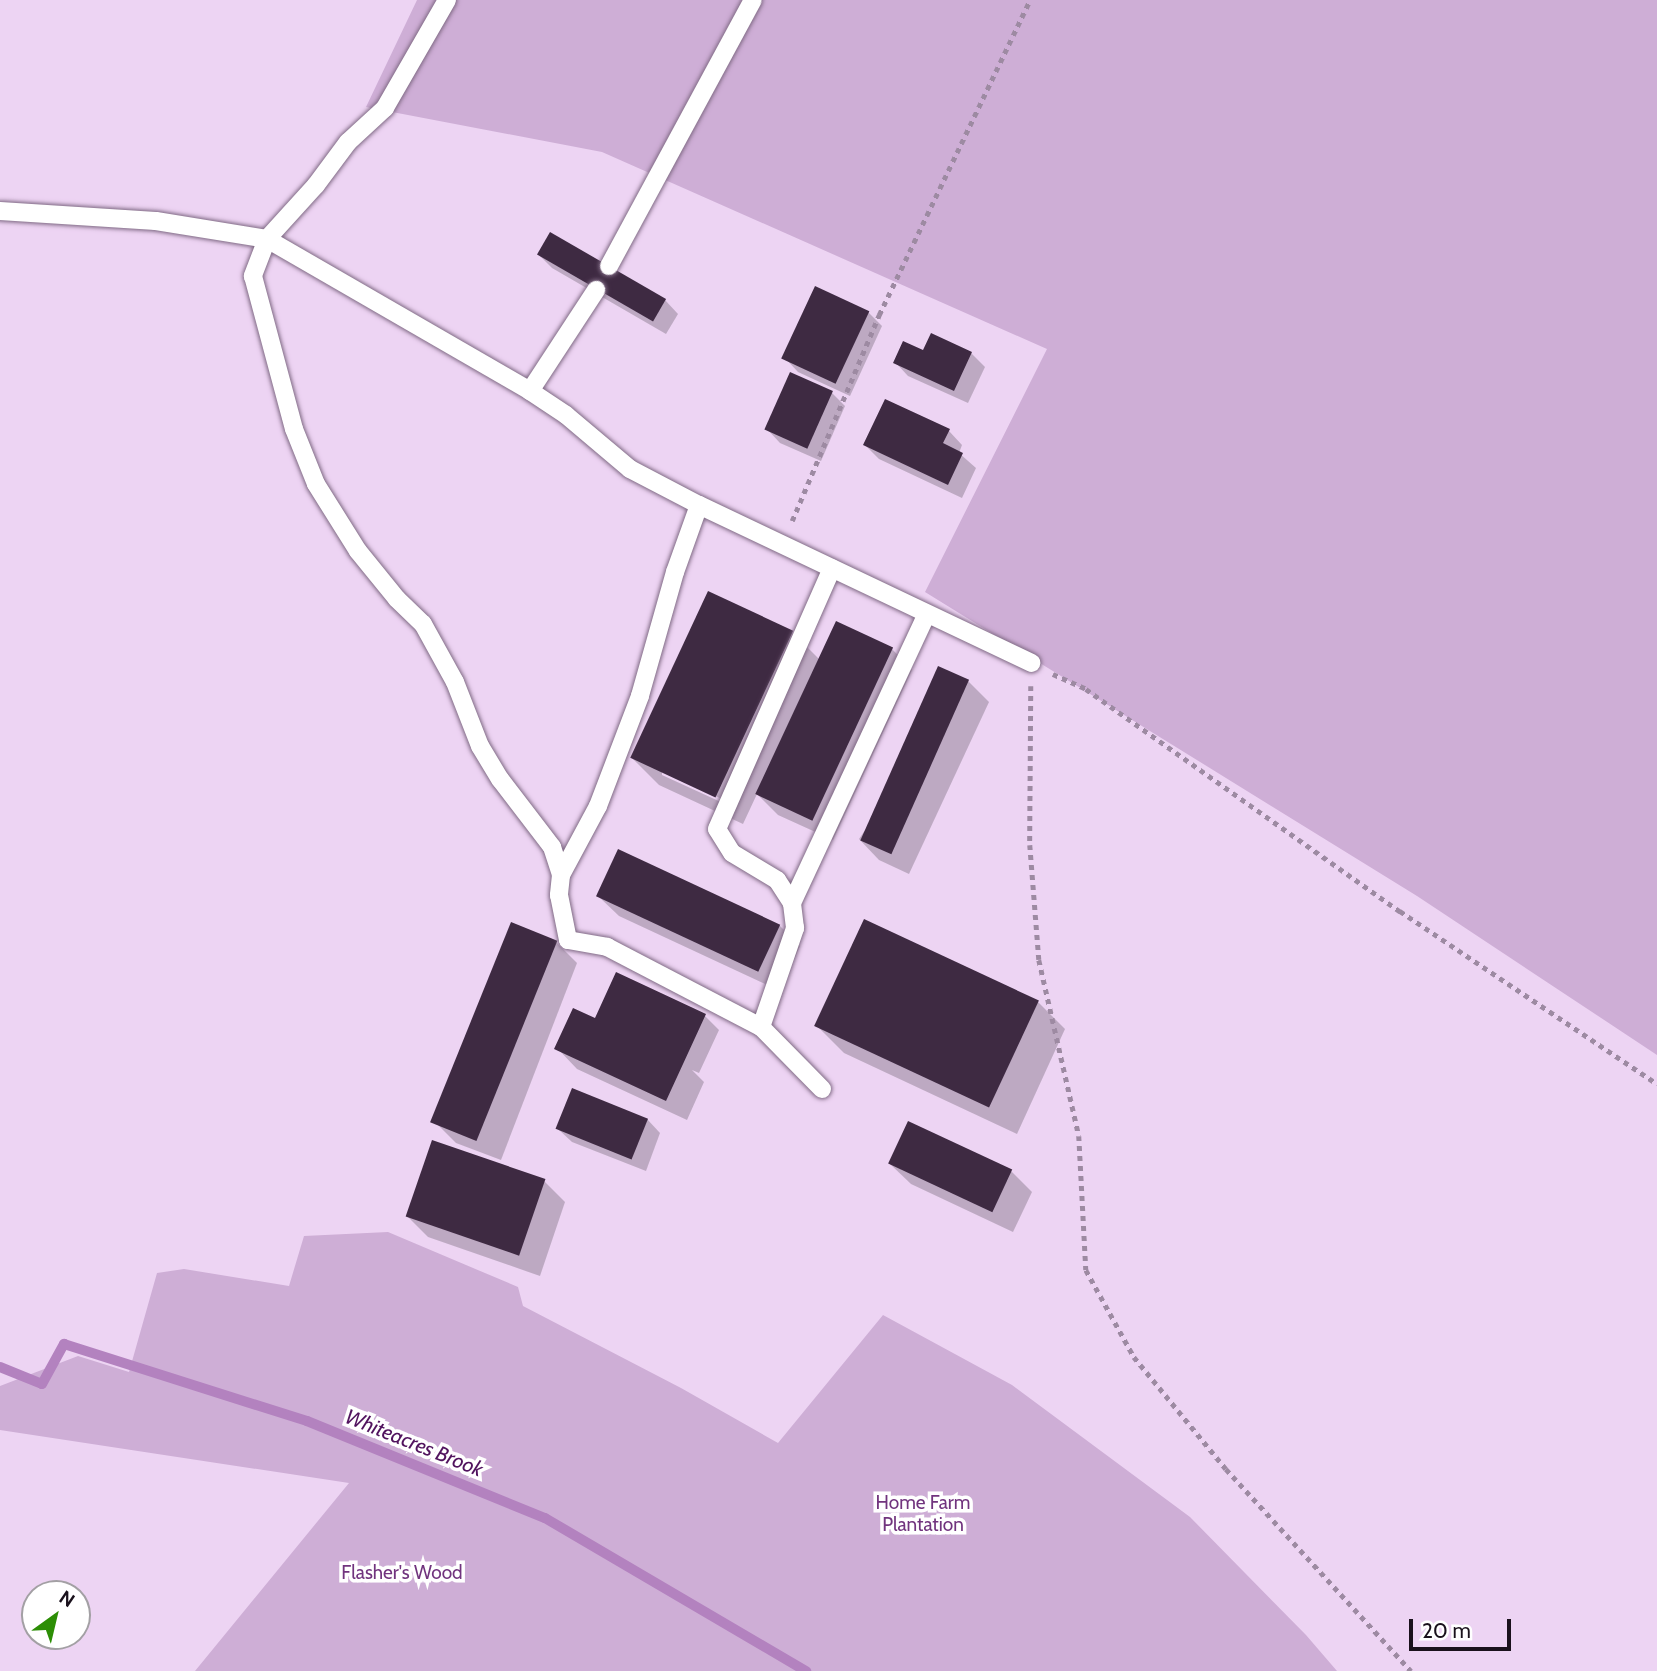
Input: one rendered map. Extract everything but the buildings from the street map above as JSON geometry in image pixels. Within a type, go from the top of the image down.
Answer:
[{"type":"lane","points":[[447,0],[384,108],[348,142],[316,185],[267,239],[253,276],[294,429],[316,484],[358,551],[397,599],[423,624],[455,682],[480,746],[500,779],[552,847],[561,875]]},
{"type":"lane","points":[[609,266],[753,0]]},
{"type":"lane","points":[[0,211],[156,221],[267,239],[530,391],[566,415],[630,469],[699,505],[1031,663]]},
{"type":"lane","points":[[530,391],[596,290]]},
{"type":"lane","points":[[699,505],[675,572],[650,664],[617,758],[598,806],[561,875],[558,895],[568,940],[607,947],[761,1027],[822,1089]]},
{"type":"lane","points":[[761,1027],[795,928],[792,904],[777,880],[732,853],[717,829],[831,568]]},
{"type":"lane","points":[[792,904],[927,614]]},
{"type":"path","points":[[782,545],[879,315],[1030,0]]},
{"type":"path","points":[[1411,1671],[1226,1469],[1134,1357],[1086,1270],[1079,1136],[1039,960],[1030,845],[1031,663],[1086,689],[1400,911],[1657,1084]]},
{"type":"green space","points":[[417,0],[1657,0],[1657,1055],[1417,896],[925,592],[1047,349],[602,152],[366,107]]},
{"type":"green space","name":"Home Farm Plantation","points":[[388,1232],[518,1287],[523,1306],[681,1388],[778,1443],[883,1315],[1012,1385],[1190,1517],[1306,1635],[1337,1671],[195,1671],[349,1483],[0,1430],[0,1386],[78,1356],[129,1372],[157,1273],[184,1269],[289,1286],[304,1236]]},
{"type":"waterway","name":"Whiteacres Brook","points":[[0,1367],[42,1384],[64,1344],[307,1421],[545,1518],[806,1671]]},
{"type":"park label","name":"Flasher's Wood","points":[[402,1573]]}]
